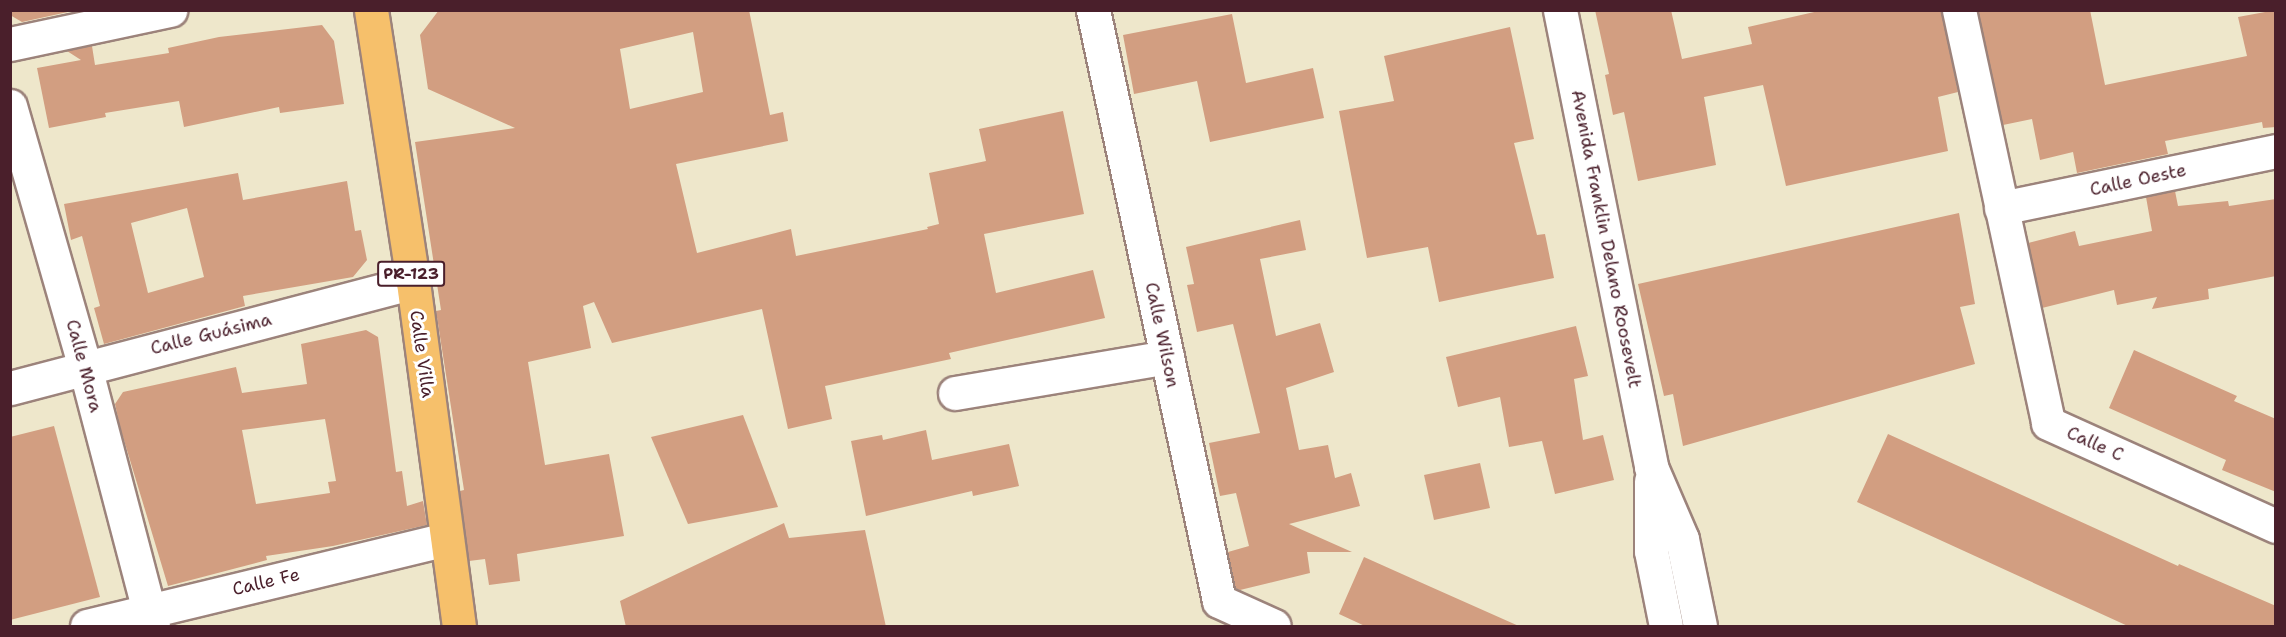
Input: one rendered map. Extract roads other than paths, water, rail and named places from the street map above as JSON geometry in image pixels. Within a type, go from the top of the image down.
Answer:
[{"type":"main road","name":"Calle Villa","points":[[371,10],[413,282],[459,627]]},
{"type":"street","points":[[10,44],[170,10]]},
{"type":"street","name":"Calle Wilson","points":[[1093,10],[1219,601],[1274,627]]},
{"type":"street","name":"Avenida Franklin Delano Roosevelt","points":[[1560,10],[1651,467],[1651,551],[1666,627]]},
{"type":"street","points":[[1959,10],[2001,208]]},
{"type":"street","name":"Calle Mora","points":[[10,106],[84,367],[151,618]]},
{"type":"street","name":"Calle Oeste","points":[[2001,208],[2276,151]]},
{"type":"street","name":"Calle C","points":[[2001,208],[2048,423],[2276,526]]},
{"type":"street","name":"Calle Guásima","points":[[10,388],[413,282]]},
{"type":"street","points":[[955,393],[1167,357]]},
{"type":"street","name":"Avenida Franklin Delano Roosevelt","points":[[1651,467],[1682,539],[1700,627]]},
{"type":"street","name":"Calle Fe","points":[[87,627],[151,618],[447,539]]}]
